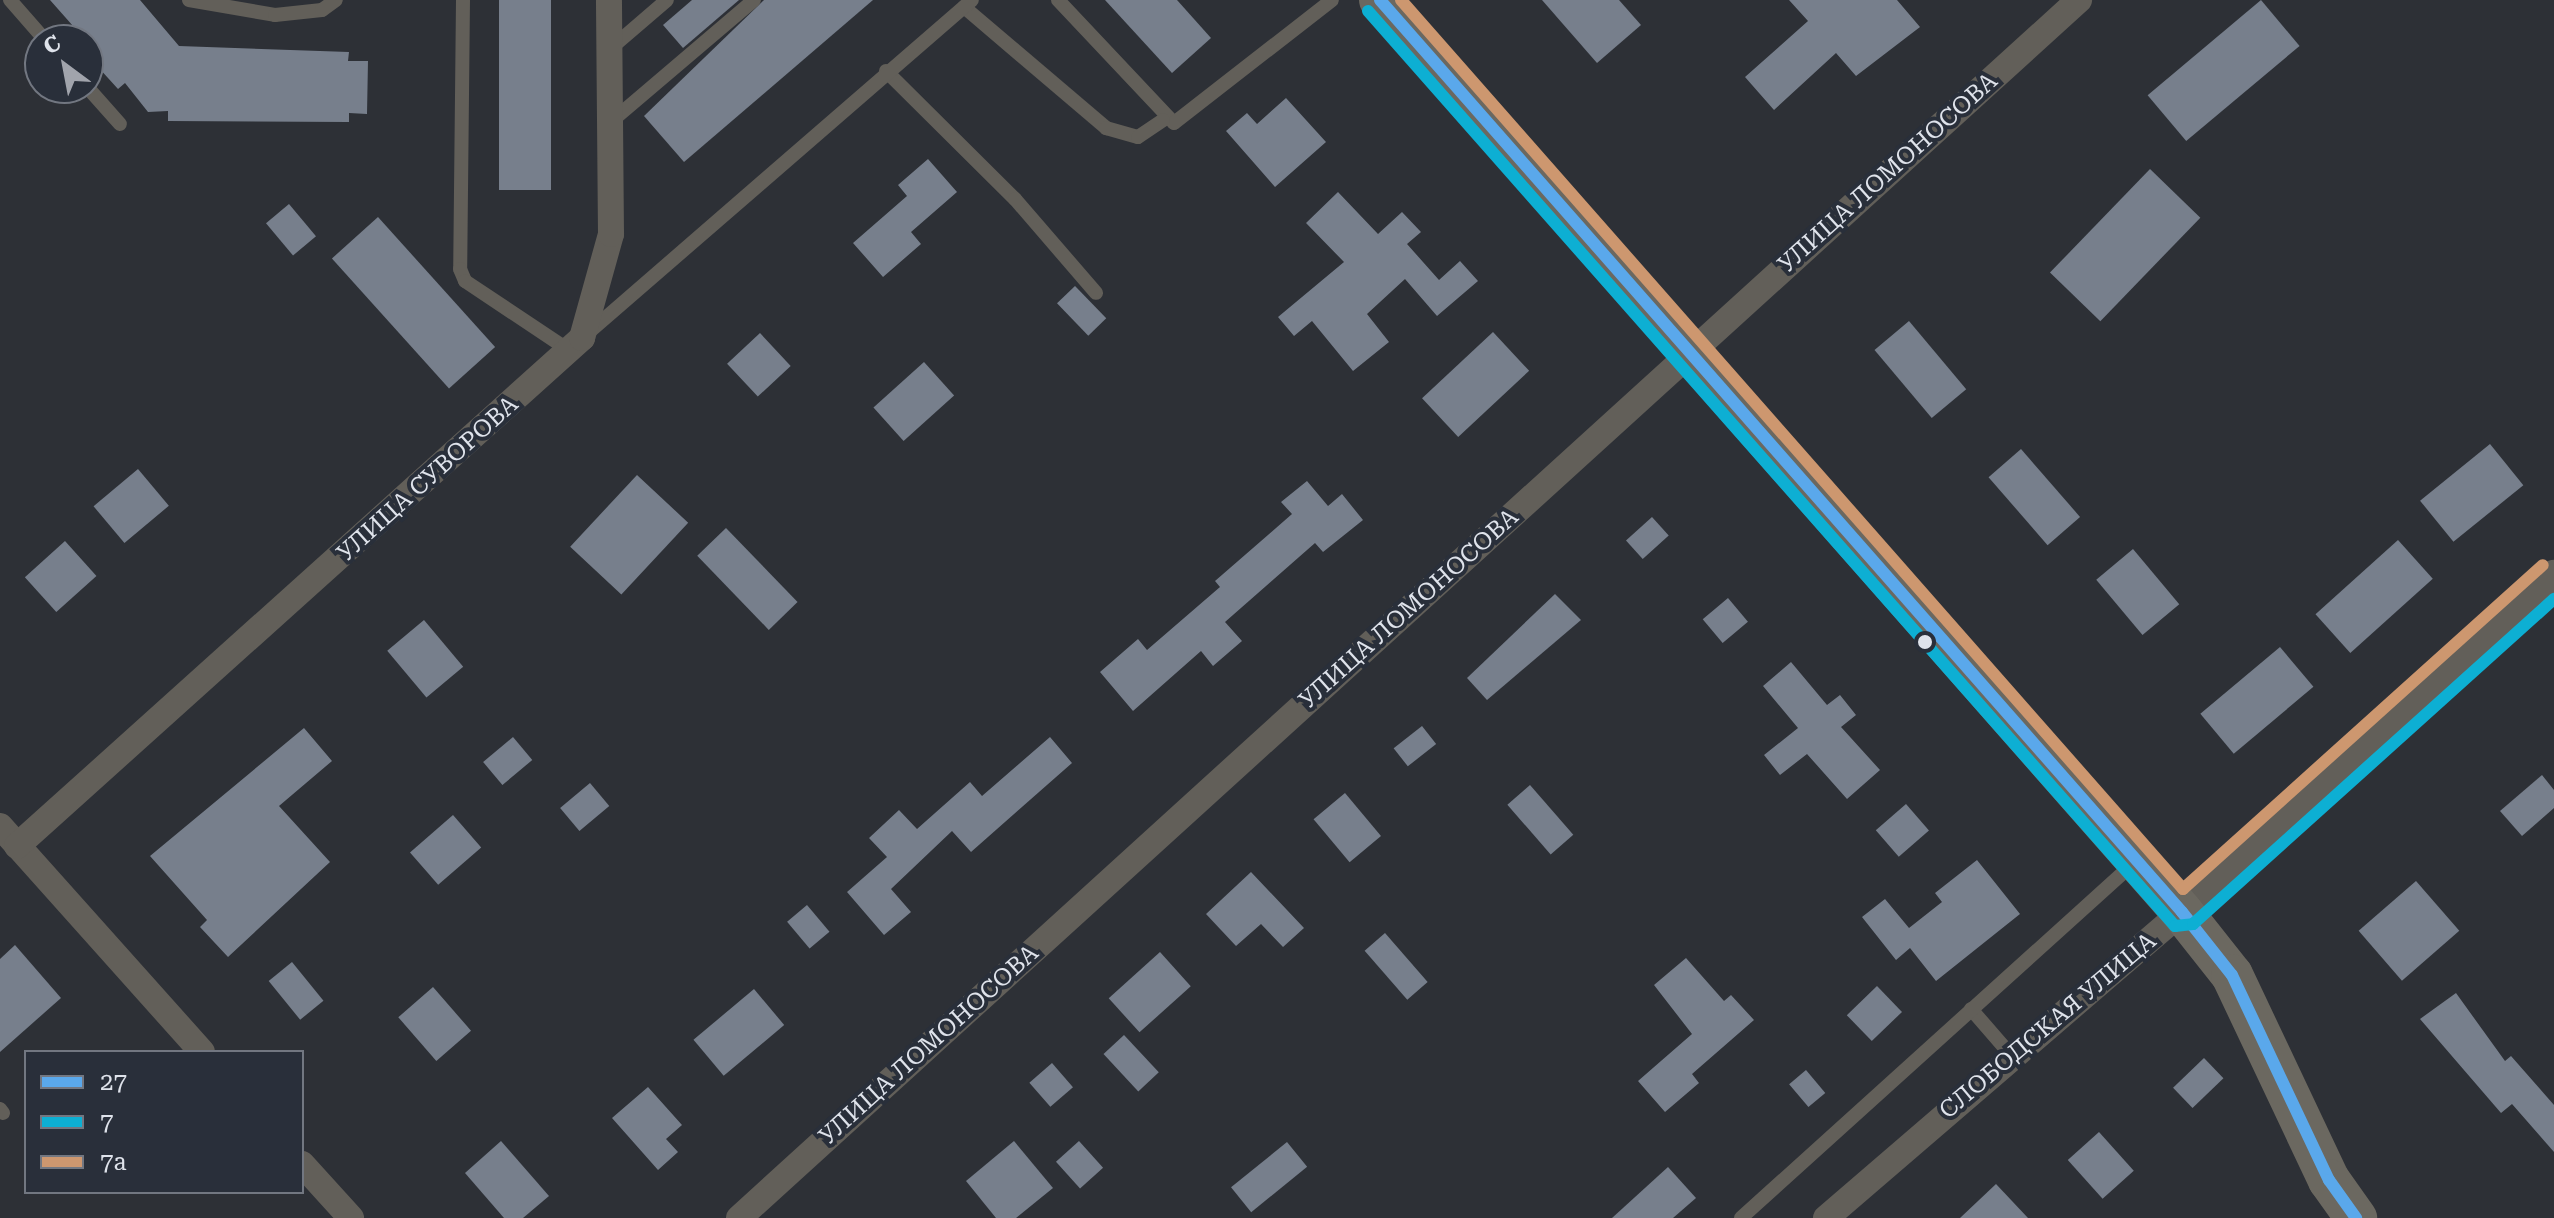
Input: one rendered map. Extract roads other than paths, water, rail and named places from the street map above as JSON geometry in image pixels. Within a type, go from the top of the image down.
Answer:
[{"type":"main road","points":[[1380,0],[2182,912],[2232,975],[2329,1180],[2356,1218]]},
{"type":"street","points":[[576,345],[611,234],[613,120],[609,0]]},
{"type":"street","name":"УЛИЦА ЛОМОНОСОВА","points":[[739,1218],[2079,0]]},
{"type":"street","name":"УЛИЦА СУВОРОВА","points":[[9,836],[576,345]]},
{"type":"street","name":"СЛОБОДСКАЯ УЛИЦА","points":[[1826,1218],[2011,1055],[2182,912],[2554,577]]},
{"type":"street","points":[[9,836],[200,1050]]},
{"type":"street","points":[[304,1166],[351,1218]]},
{"type":"lane","points":[[10,0],[31,24]]},
{"type":"lane","points":[[189,0],[275,15],[322,10],[336,0]]},
{"type":"lane","points":[[463,0],[460,269],[465,281],[576,345],[886,71],[968,4],[1106,128],[1138,137],[1163,120],[1181,122],[1332,0]]},
{"type":"lane","points":[[610,49],[667,0]]},
{"type":"lane","points":[[613,120],[754,0]]},
{"type":"lane","points":[[1058,0],[1163,120]]},
{"type":"lane","points":[[886,71],[1015,199],[1096,293]]},
{"type":"lane","points":[[102,104],[120,124]]},
{"type":"lane","points":[[1741,1218],[2135,862]]},
{"type":"lane","points":[[1971,1009],[2011,1055]]}]
